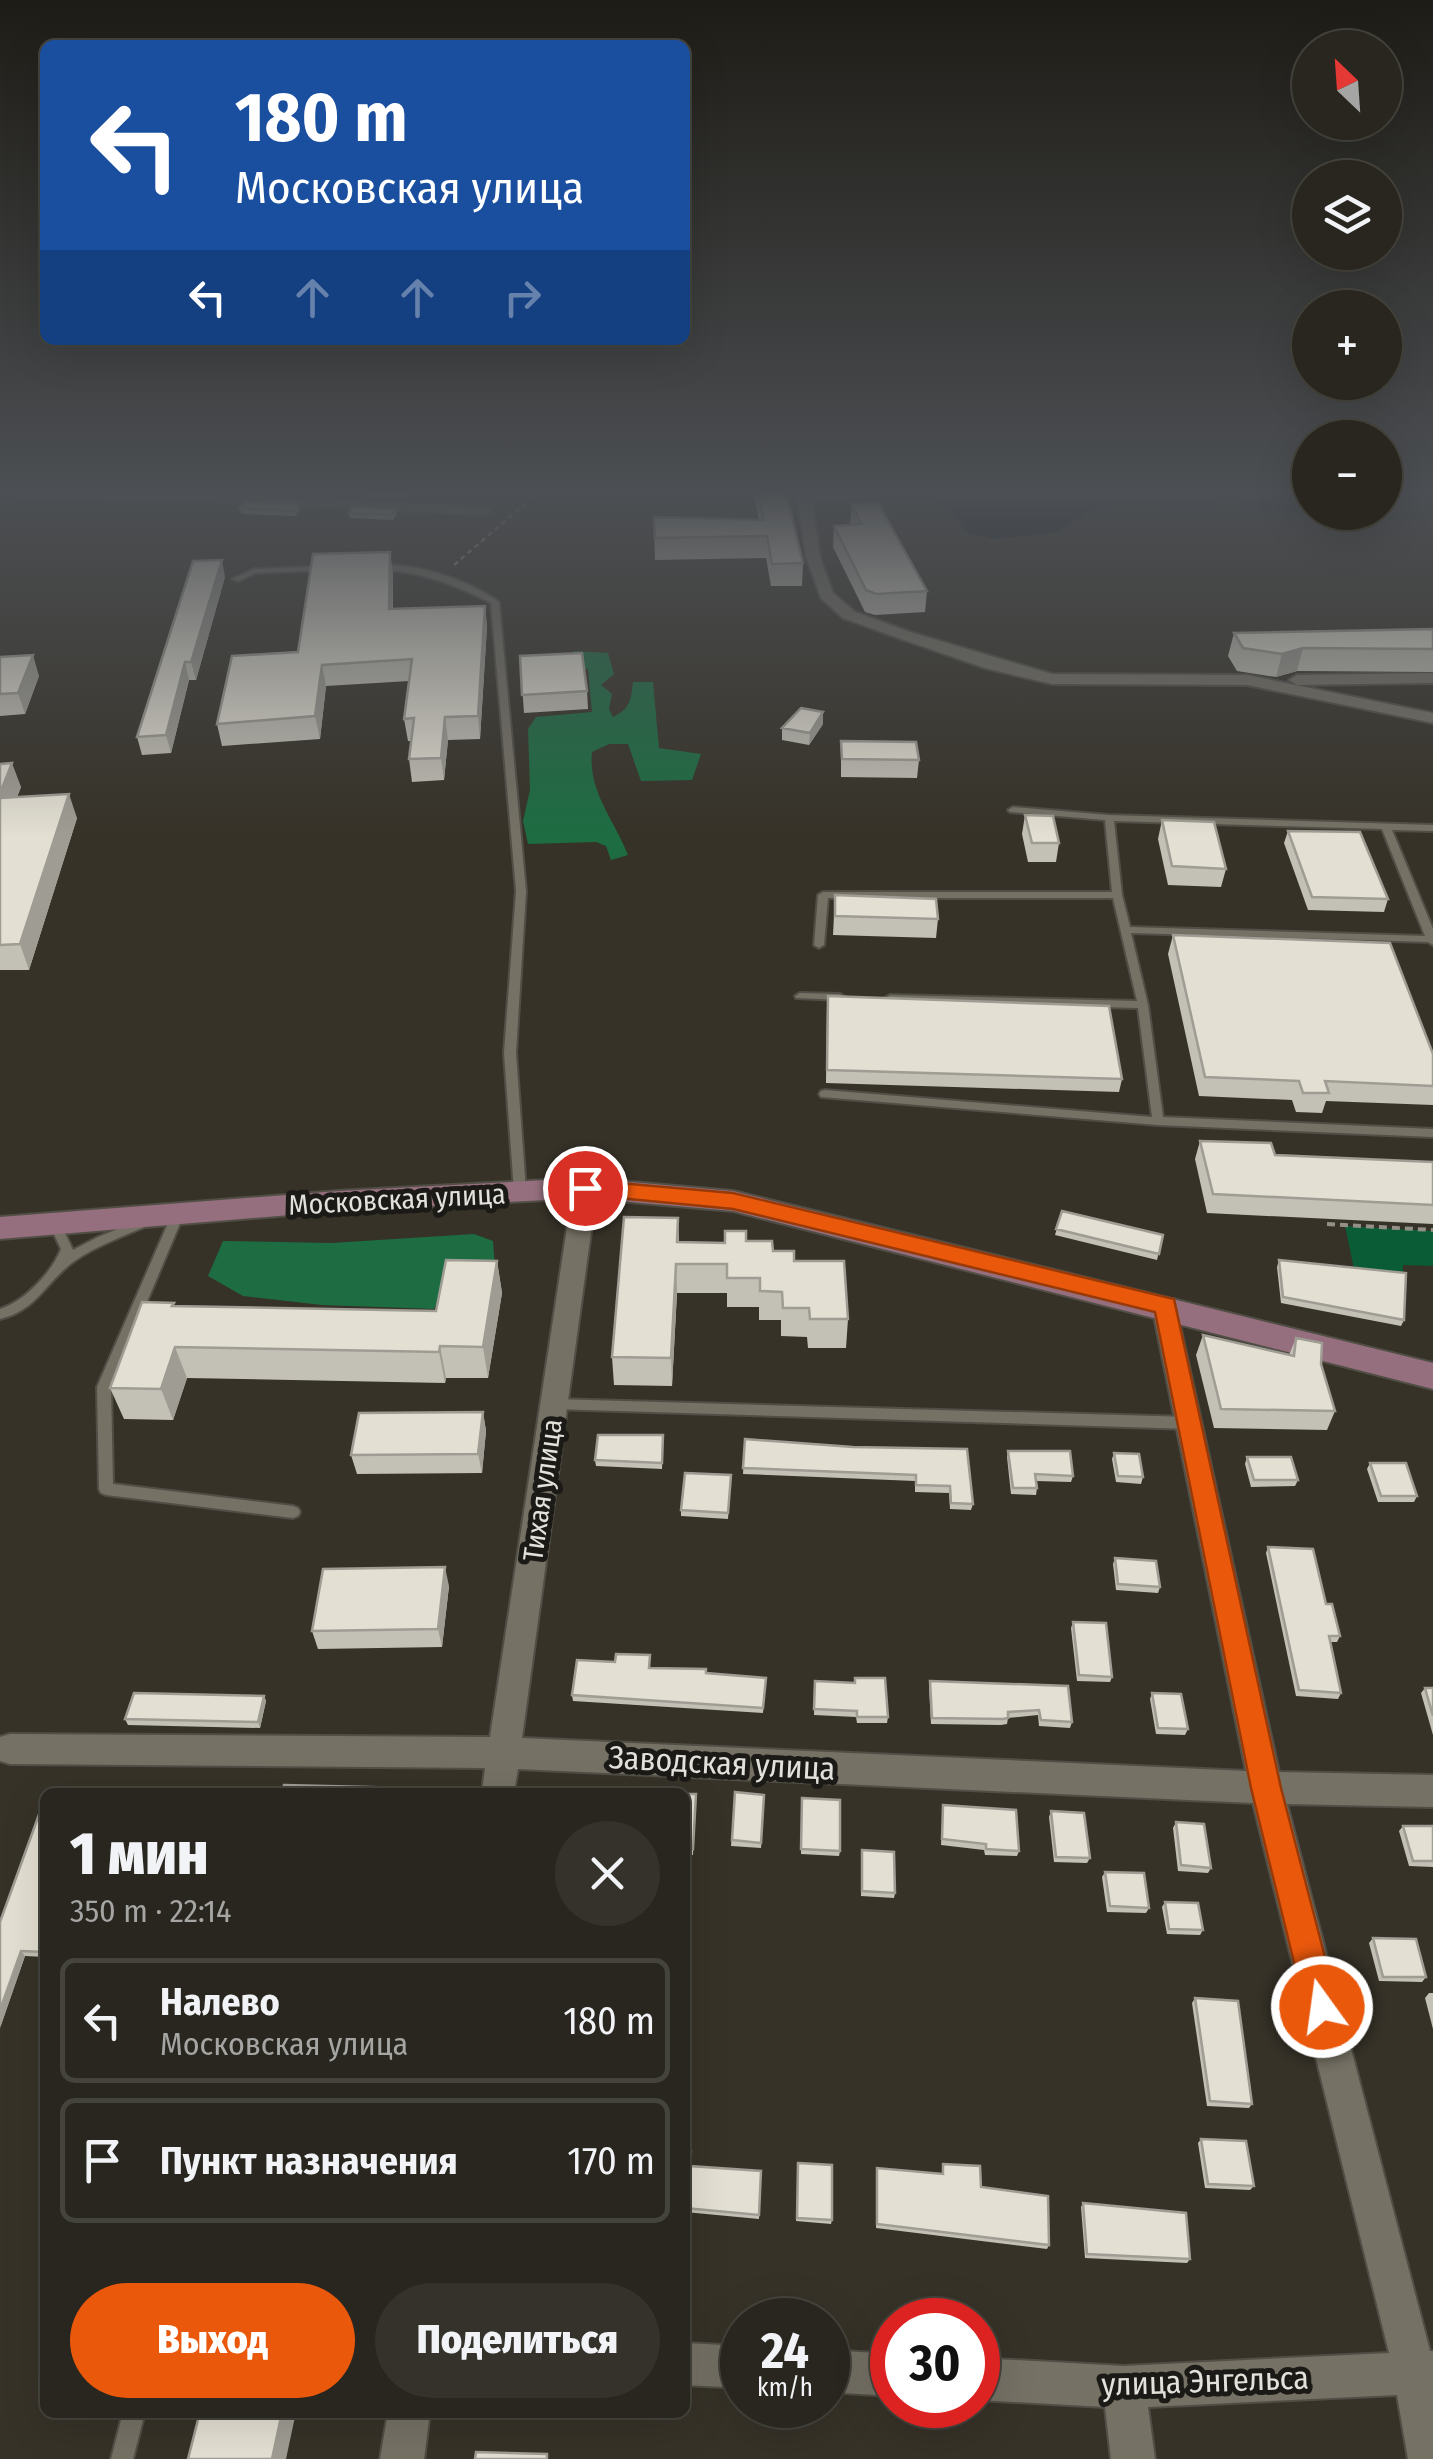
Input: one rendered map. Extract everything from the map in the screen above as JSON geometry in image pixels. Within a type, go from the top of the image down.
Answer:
[{"type":"street","points":[[840,607],[849,615],[991,664],[1052,680],[1433,678]]},
{"type":"street","points":[[1247,680],[1433,718]]},
{"type":"street","name":"Московская улица","points":[[0,1228],[585,1188],[733,1201],[1166,1306],[1433,1376]]},
{"type":"street","name":"Тихая улица","points":[[499,1788],[585,1188]]},
{"type":"street","points":[[1166,1306],[1266,1788],[1424,2372],[1430,2459]]},
{"type":"street","name":"Заводская улица","points":[[5,1750],[504,1753],[1266,1788],[1433,1790]]},
{"type":"street","points":[[690,2364],[720,2366]]},
{"type":"street","name":"улица Энгельса","points":[[1000,2380],[1124,2387],[1424,2372]]},
{"type":"street","points":[[1124,2387],[1132,2459]]},
{"type":"street","points":[[402,2459],[408,2418]]},
{"type":"lane","points":[[495,607],[522,891],[510,1053],[520,1191]]},
{"type":"lane","points":[[1013,810],[1109,818],[1433,828]]},
{"type":"lane","points":[[1109,818],[1118,895],[1143,1005],[1158,1121]]},
{"type":"lane","points":[[1126,930],[1432,941],[1386,826]]},
{"type":"lane","points":[[819,946],[823,895],[1118,895]]},
{"type":"lane","points":[[800,996],[857,998]]},
{"type":"lane","points":[[876,998],[1143,1005]]},
{"type":"lane","points":[[825,1094],[1158,1121],[1433,1133]]},
{"type":"lane","points":[[0,1314],[33,1297],[61,1265],[97,1240],[169,1214]]},
{"type":"lane","points":[[169,1214],[104,1386],[106,1489],[293,1512]]},
{"type":"lane","points":[[54,1224],[66,1249],[61,1265]]},
{"type":"lane","points":[[554,1404],[1190,1422]]},
{"type":"lane","points":[[122,2459],[132,2418]]},
{"type":"path","points":[[1327,1224],[1433,1230]]},
{"type":"green space","points":[[575,651],[608,653],[614,674],[601,685],[612,694],[609,709],[613,717],[629,703],[633,682],[653,682],[659,748],[701,754],[692,780],[641,781],[628,744],[609,744],[592,752],[598,793],[628,855],[611,860],[606,846],[596,842],[528,844],[523,821],[530,790],[528,729],[536,717],[592,712],[588,669],[544,672]]},
{"type":"green space","points":[[1345,1226],[1433,1231],[1433,1266],[1403,1265],[1403,1279],[1355,1274]]},
{"type":"green space","points":[[474,1234],[493,1241],[496,1282],[444,1287],[434,1309],[322,1305],[243,1296],[208,1276],[223,1241],[331,1243]]},
{"type":"building","points":[[178,607],[208,607],[191,662],[185,662],[166,735],[137,737]]},
{"type":"building","points":[[305,607],[485,607],[478,716],[445,717],[441,758],[409,759],[414,718],[404,719],[412,659],[322,665],[315,716],[217,724],[232,656],[298,652]]},
{"type":"building","points":[[1433,629],[1433,649],[1303,648],[1282,654],[1243,648],[1234,633]]},
{"type":"building","points":[[582,653],[587,691],[522,695],[520,656]]},
{"type":"building","points":[[33,655],[18,693],[0,694],[0,657]]},
{"type":"building","points":[[801,708],[823,712],[810,733],[782,728]]},
{"type":"building","points":[[841,741],[916,742],[919,760],[842,759]]},
{"type":"building","points":[[12,763],[0,793],[0,764]]},
{"type":"building","points":[[69,794],[20,944],[0,945],[0,798]]},
{"type":"building","points":[[1025,815],[1053,816],[1059,843],[1032,843]]},
{"type":"building","points":[[1162,820],[1214,822],[1226,869],[1172,866]]},
{"type":"building","points":[[1288,831],[1360,832],[1388,899],[1312,897]]},
{"type":"building","points":[[835,895],[936,899],[938,919],[835,916]]},
{"type":"building","points":[[1173,935],[1390,943],[1433,1054],[1433,1086],[1325,1081],[1329,1093],[1303,1093],[1299,1081],[1205,1077]]},
{"type":"building","points":[[828,996],[1109,1006],[1122,1079],[827,1070]]},
{"type":"building","points":[[1200,1141],[1271,1143],[1275,1155],[1433,1162],[1433,1205],[1213,1194]]},
{"type":"building","points":[[1062,1211],[1163,1235],[1159,1254],[1056,1229]]},
{"type":"building","points":[[624,1217],[678,1218],[677,1242],[725,1243],[725,1231],[746,1231],[746,1241],[772,1241],[773,1251],[794,1251],[794,1261],[844,1261],[848,1319],[810,1319],[809,1308],[783,1308],[782,1292],[760,1291],[760,1278],[727,1278],[727,1264],[676,1264],[671,1358],[612,1357]]},
{"type":"building","points":[[446,1260],[497,1261],[483,1347],[440,1346],[439,1352],[175,1347],[161,1389],[110,1388],[142,1302],[174,1303],[172,1306],[436,1311]]},
{"type":"building","points":[[1279,1260],[1406,1273],[1404,1320],[1283,1297]]},
{"type":"building","points":[[1203,1335],[1294,1356],[1296,1338],[1322,1343],[1321,1364],[1335,1411],[1221,1409]]},
{"type":"building","points":[[483,1412],[478,1454],[351,1455],[359,1413]]},
{"type":"building","points":[[598,1435],[663,1435],[662,1463],[595,1460]]},
{"type":"building","points":[[745,1439],[853,1447],[967,1449],[973,1504],[951,1503],[950,1486],[916,1485],[916,1475],[743,1468]]},
{"type":"building","points":[[1008,1451],[1070,1451],[1073,1476],[1035,1474],[1037,1488],[1013,1488]]},
{"type":"building","points":[[1114,1453],[1139,1454],[1143,1477],[1118,1476]]},
{"type":"building","points":[[1247,1457],[1291,1457],[1298,1480],[1254,1480]]},
{"type":"building","points":[[1370,1463],[1406,1463],[1417,1496],[1381,1496]]},
{"type":"building","points":[[685,1473],[731,1475],[728,1513],[681,1510]]},
{"type":"building","points":[[1268,1547],[1313,1549],[1326,1604],[1332,1604],[1340,1636],[1329,1636],[1341,1693],[1299,1690]]},
{"type":"building","points":[[1115,1558],[1156,1561],[1160,1587],[1118,1584]]},
{"type":"building","points":[[445,1567],[438,1629],[312,1631],[323,1569]]},
{"type":"building","points":[[1073,1622],[1106,1623],[1112,1677],[1079,1675]]},
{"type":"building","points":[[616,1654],[650,1655],[649,1668],[706,1669],[706,1673],[766,1678],[763,1708],[572,1695],[577,1660],[615,1662]]},
{"type":"building","points":[[855,1678],[885,1678],[888,1717],[857,1717],[857,1711],[814,1709],[815,1681],[855,1683]]},
{"type":"building","points":[[930,1681],[1068,1686],[1072,1722],[1041,1720],[1039,1710],[1008,1712],[1008,1718],[1003,1719],[932,1718]]},
{"type":"building","points":[[1425,1688],[1433,1688],[1433,1716]]},
{"type":"building","points":[[134,1693],[264,1696],[258,1722],[125,1719]]},
{"type":"building","points":[[1152,1693],[1181,1694],[1188,1729],[1158,1728]]},
{"type":"building","points":[[284,1785],[410,1788],[284,1788]]},
{"type":"building","points":[[735,1792],[764,1795],[761,1843],[732,1840]]},
{"type":"building","points":[[690,1794],[696,1794],[693,1849]]},
{"type":"building","points":[[802,1798],[840,1800],[840,1851],[801,1849]]},
{"type":"building","points":[[943,1805],[1016,1810],[1019,1851],[986,1849],[986,1844],[942,1839]]},
{"type":"building","points":[[1051,1811],[1084,1813],[1090,1858],[1056,1857]]},
{"type":"building","points":[[40,1812],[40,1952],[21,1951],[0,2010],[0,1922]]},
{"type":"building","points":[[1176,1822],[1204,1824],[1211,1868],[1181,1865]]},
{"type":"building","points":[[1403,1826],[1433,1826],[1433,1861],[1413,1861]]},
{"type":"building","points":[[862,1850],[894,1852],[895,1893],[862,1891]]},
{"type":"building","points":[[1105,1872],[1144,1873],[1149,1908],[1110,1906]]},
{"type":"building","points":[[1165,1902],[1198,1903],[1203,1930],[1169,1929]]},
{"type":"building","points":[[1373,1938],[1416,1939],[1426,1977],[1383,1977]]},
{"type":"building","points":[[1195,1998],[1238,2001],[1252,2104],[1210,2101]]},
{"type":"building","points":[[1201,2139],[1246,2141],[1254,2186],[1208,2184]]},
{"type":"building","points":[[798,2163],[832,2165],[832,2220],[797,2218]]},
{"type":"building","points":[[943,2164],[980,2166],[981,2187],[1048,2196],[1049,2245],[877,2224],[877,2168],[943,2174]]},
{"type":"building","points":[[690,2166],[761,2171],[759,2215],[690,2208]]},
{"type":"building","points":[[1083,2203],[1186,2213],[1190,2259],[1087,2254]]},
{"type":"building","points":[[198,2418],[281,2418],[272,2459],[188,2459]]},
{"type":"building","points":[[476,2452],[547,2454],[547,2459],[475,2459]]},
{"type":"route","points":[[585,1188],[733,1201],[1166,1306],[1266,1788],[1322,2007]]}]
